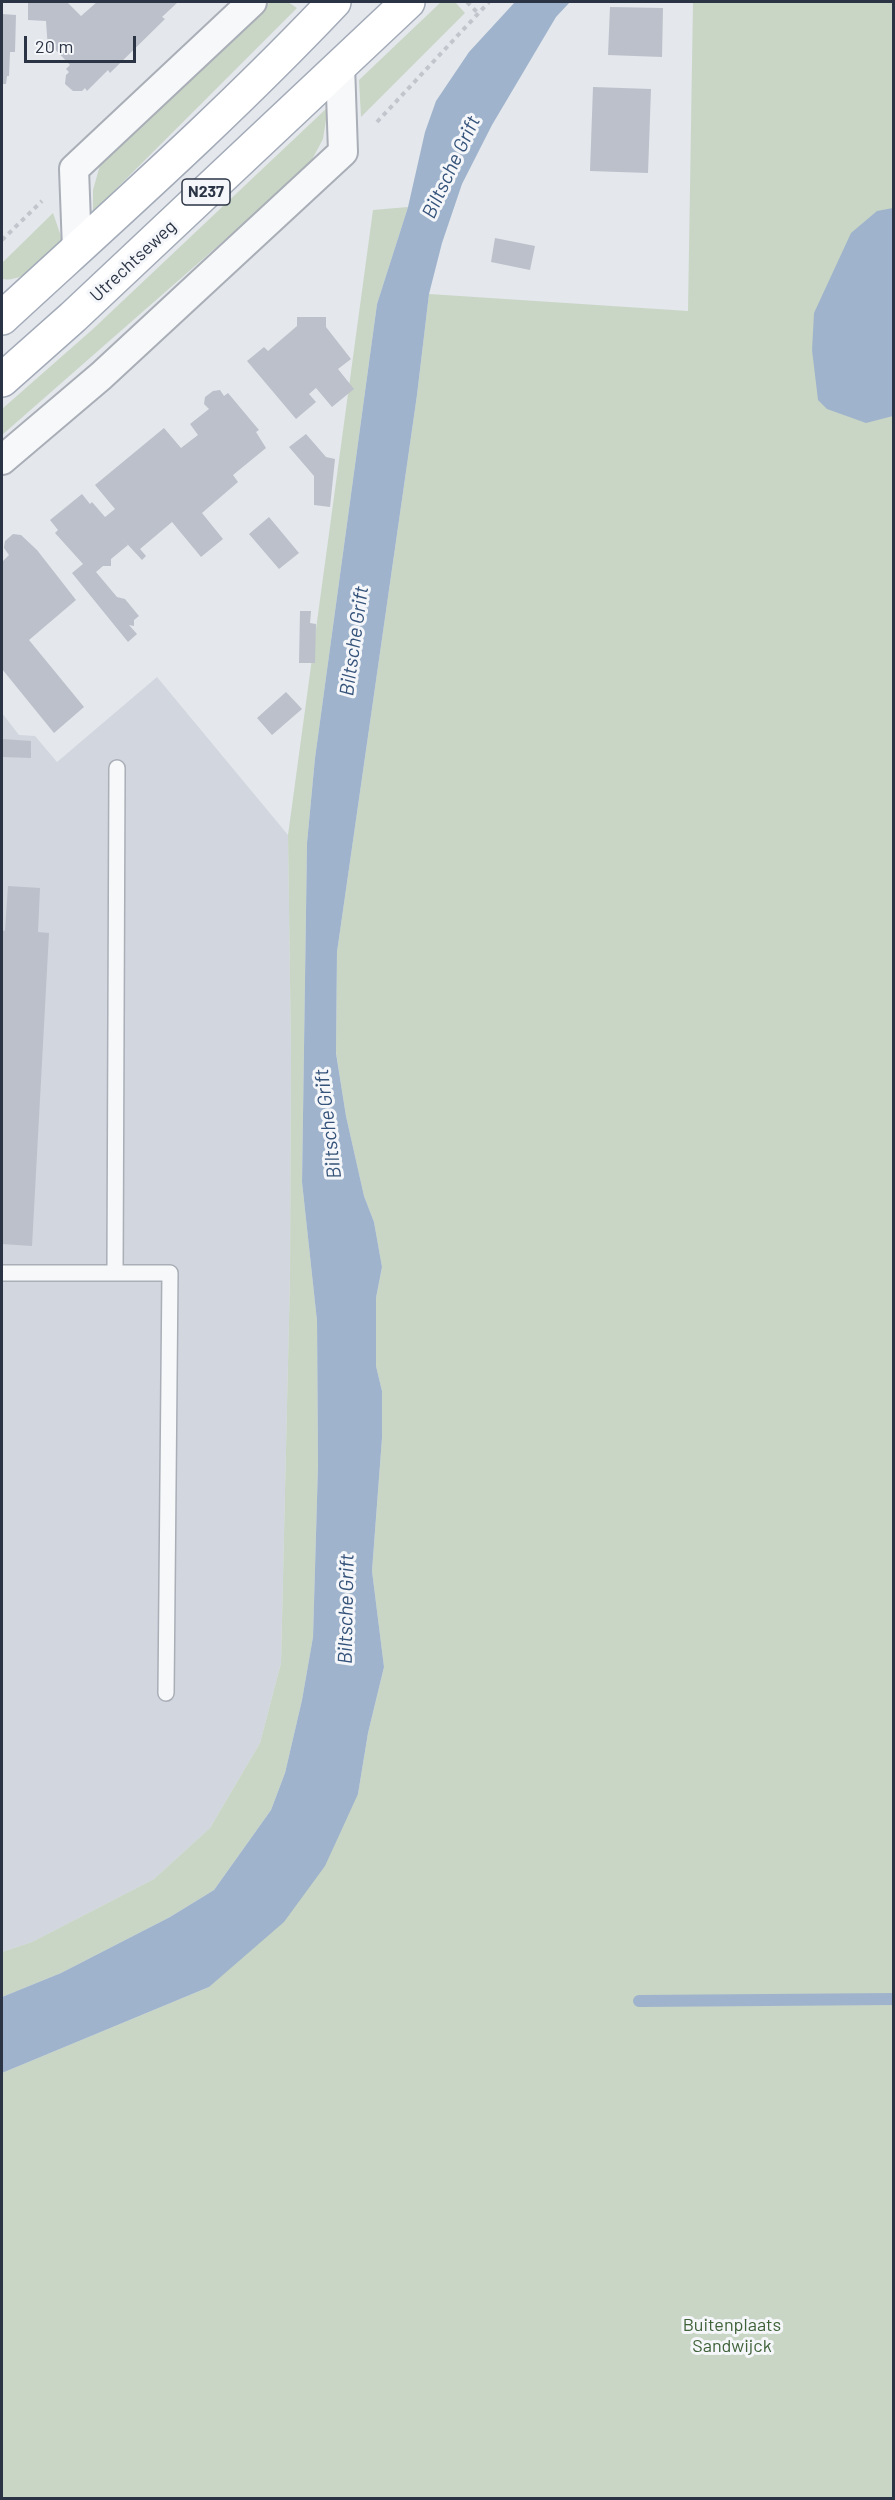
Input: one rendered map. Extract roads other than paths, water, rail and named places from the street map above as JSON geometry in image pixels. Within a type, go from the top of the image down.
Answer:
[{"type":"main road","name":"N237","points":[[2,318],[153,181],[242,96],[334,2]]},
{"type":"main road","name":"Utrechtseweg","points":[[2,380],[73,317],[408,2]]},
{"type":"street","points":[[77,249],[74,170],[252,2]]},
{"type":"street","points":[[2,460],[102,376],[343,153],[340,65]]},
{"type":"lane","points":[[115,1273],[117,768]]},
{"type":"lane","points":[[2,1273],[170,1273],[166,1693]]},
{"type":"water","name":"Biltsche Grift","points":[[515,2],[570,2],[556,17],[492,125],[462,184],[442,243],[429,294],[417,395],[337,952],[336,1053],[346,1116],[364,1196],[374,1222],[382,1267],[376,1298],[376,1366],[382,1391],[382,1438],[372,1571],[384,1667],[368,1733],[358,1794],[325,1866],[284,1922],[209,1987],[2,2073],[2,1997],[61,1973],[170,1917],[214,1890],[271,1810],[285,1773],[302,1700],[313,1637],[318,1465],[317,1321],[302,1182],[307,843],[315,758],[377,304],[408,207],[425,132],[436,101],[469,52]]},
{"type":"water","points":[[893,208],[893,416],[866,423],[827,409],[818,400],[812,350],[814,313],[851,233],[877,211]]},
{"type":"waterway","points":[[639,2001],[894,1999]]},
{"type":"park label","name":"Buitenplaats Sandwijck","points":[[732,2335]]}]
